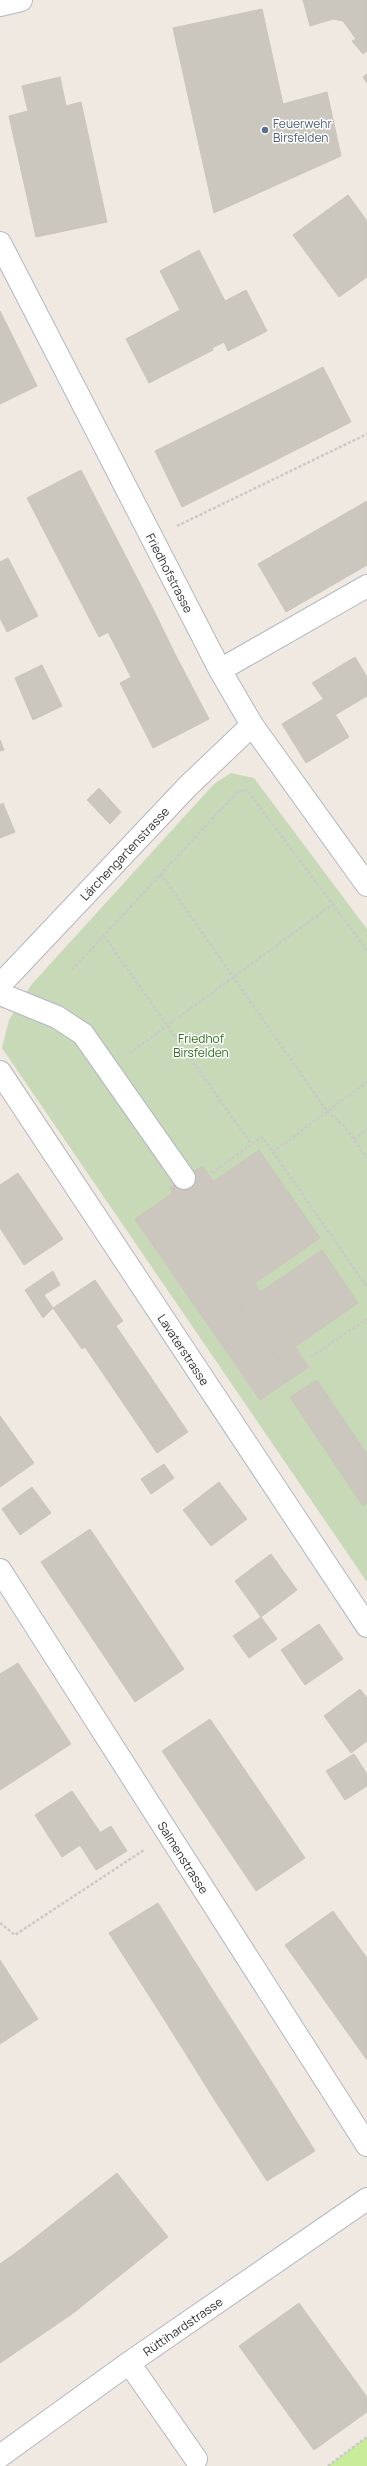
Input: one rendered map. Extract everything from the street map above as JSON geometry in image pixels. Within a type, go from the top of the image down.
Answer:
[{"type":"street","points":[[0,5],[21,0]]},
{"type":"street","name":"Friedhofstrasse","points":[[0,243],[154,538],[220,670],[252,725],[367,885]]},
{"type":"street","points":[[220,670],[367,586]]},
{"type":"street","name":"Lärchengartenstrasse","points":[[0,985],[188,786],[252,725]]},
{"type":"street","points":[[0,994],[57,1017],[83,1034],[184,1178]]},
{"type":"street","name":"Lavaterstrasse","points":[[0,1072],[367,1626]]},
{"type":"street","name":"Salmenstrasse","points":[[0,1570],[367,2145]]},
{"type":"street","name":"Rüttihardstrasse","points":[[0,2456],[129,2363],[367,2199]]},
{"type":"street","points":[[129,2363],[196,2459]]},
{"type":"path","points":[[154,538],[367,434]]},
{"type":"path","points":[[72,970],[237,792],[247,790],[367,950]]},
{"type":"path","points":[[161,874],[327,1111],[344,1126],[367,1158]]},
{"type":"path","points":[[108,1069],[333,904]]},
{"type":"path","points":[[104,936],[251,1144]]},
{"type":"path","points":[[273,1152],[367,1082]]},
{"type":"path","points":[[354,1139],[367,1129]]},
{"type":"path","points":[[210,1175],[262,1137],[367,1287]]},
{"type":"path","points":[[311,1357],[367,1319]]},
{"type":"path","points":[[0,1922],[15,1935],[168,1834]]},
{"type":"path","points":[[328,2466],[367,2437]]},
{"type":"green space","name":"Friedhof Birsfelden","points":[[231,773],[254,778],[367,929],[367,1582],[2,1048],[9,1020],[31,985],[214,784]]},
{"type":"green space","points":[[367,2437],[367,2466],[328,2466]]},
{"type":"building","points":[[303,0],[367,0],[367,51],[363,54],[352,41],[356,39],[343,21],[333,19],[310,26]]},
{"type":"building","name":"Feuerwehr Birsfelden","points":[[262,9],[283,104],[327,92],[341,156],[214,213],[173,28]]},
{"type":"building","points":[[367,74],[367,83],[363,77]]},
{"type":"building","points":[[60,77],[66,106],[81,102],[107,222],[36,237],[9,116],[28,111],[22,86]]},
{"type":"building","points":[[348,195],[367,221],[367,277],[339,297],[293,235]]},
{"type":"building","points":[[199,250],[225,301],[246,290],[267,331],[228,351],[224,342],[212,348],[213,350],[149,383],[126,339],[180,310],[160,271]]},
{"type":"building","points":[[0,311],[8,327],[0,331]]},
{"type":"building","points":[[8,327],[37,386],[0,404],[0,331]]},
{"type":"building","points":[[323,367],[351,422],[266,465],[238,410]]},
{"type":"building","points":[[238,410],[266,465],[182,507],[155,451]]},
{"type":"building","points":[[81,470],[153,609],[99,637],[27,498]]},
{"type":"building","points":[[367,501],[367,565],[286,612],[258,564]]},
{"type":"building","points":[[8,558],[38,616],[7,632],[0,618],[0,562]]},
{"type":"building","points":[[153,609],[175,654],[131,677],[108,632]]},
{"type":"building","points":[[175,654],[209,719],[153,748],[120,683]]},
{"type":"building","points":[[355,657],[367,677],[367,696],[335,715],[312,683]]},
{"type":"building","points":[[42,665],[62,706],[33,720],[15,678]]},
{"type":"building","points":[[325,698],[349,737],[306,763],[282,724]]},
{"type":"building","points":[[0,740],[4,750],[0,751]]},
{"type":"building","points":[[99,788],[121,812],[110,824],[87,800]]},
{"type":"building","points":[[3,803],[7,813],[0,816],[0,805]]},
{"type":"building","points":[[7,813],[15,832],[0,838],[0,816]]},
{"type":"building","points":[[259,1150],[320,1238],[255,1283],[194,1195]]},
{"type":"building","points":[[202,1166],[214,1182],[143,1231],[135,1219],[173,1193],[170,1188]]},
{"type":"building","points":[[18,1173],[63,1239],[24,1265],[0,1228],[0,1185]]},
{"type":"building","points":[[194,1195],[261,1292],[240,1306],[277,1359],[295,1347],[309,1367],[260,1400],[143,1231]]},
{"type":"building","points":[[322,1250],[358,1303],[277,1359],[240,1306]]},
{"type":"building","points":[[53,1271],[60,1285],[44,1295],[53,1308],[43,1318],[25,1290]]},
{"type":"building","points":[[95,1280],[123,1321],[82,1349],[53,1308]]},
{"type":"building","points":[[116,1326],[188,1432],[157,1453],[85,1347]]},
{"type":"building","points":[[317,1380],[367,1454],[367,1503],[363,1506],[290,1397]]},
{"type":"building","points":[[0,1416],[34,1463],[0,1487]]},
{"type":"building","points":[[164,1464],[174,1478],[151,1494],[141,1479]]},
{"type":"building","points":[[219,1482],[247,1519],[211,1546],[183,1510]]},
{"type":"building","points":[[32,1487],[51,1513],[20,1535],[2,1509]]},
{"type":"building","points":[[90,1529],[184,1669],[135,1702],[41,1562]]},
{"type":"building","points":[[271,1554],[297,1590],[261,1617],[235,1581]]},
{"type":"building","points":[[261,1617],[277,1639],[249,1658],[233,1636]]},
{"type":"building","points":[[319,1624],[343,1659],[305,1685],[281,1650]]},
{"type":"building","points":[[18,1663],[71,1744],[0,1790],[0,1674]]},
{"type":"building","points":[[360,1689],[367,1698],[367,1741],[351,1753],[324,1716]]},
{"type":"building","points":[[210,1719],[305,1858],[256,1891],[162,1751]]},
{"type":"building","points":[[354,1754],[367,1774],[367,1786],[345,1800],[326,1771]]},
{"type":"building","points":[[72,1791],[100,1832],[62,1857],[35,1815]]},
{"type":"building","points":[[111,1826],[127,1851],[96,1870],[80,1845]]},
{"type":"building","points":[[158,1903],[212,1989],[164,2019],[109,1933]]},
{"type":"building","points":[[333,1911],[367,1958],[367,2060],[285,1945]]},
{"type":"building","points":[[0,1960],[38,2019],[0,2044]]},
{"type":"building","points":[[212,1989],[263,2068],[214,2099],[164,2019]]},
{"type":"building","points":[[263,2068],[315,2151],[267,2181],[214,2099]]},
{"type":"building","points":[[117,2173],[168,2237],[72,2314],[21,2249]]},
{"type":"building","points":[[21,2249],[72,2314],[0,2363],[0,2264]]},
{"type":"building","points":[[299,2303],[367,2397],[367,2412],[314,2450],[239,2346]]},
{"type":"place","name":"Feuerwehr Birsfelden","points":[[265,130]]}]
